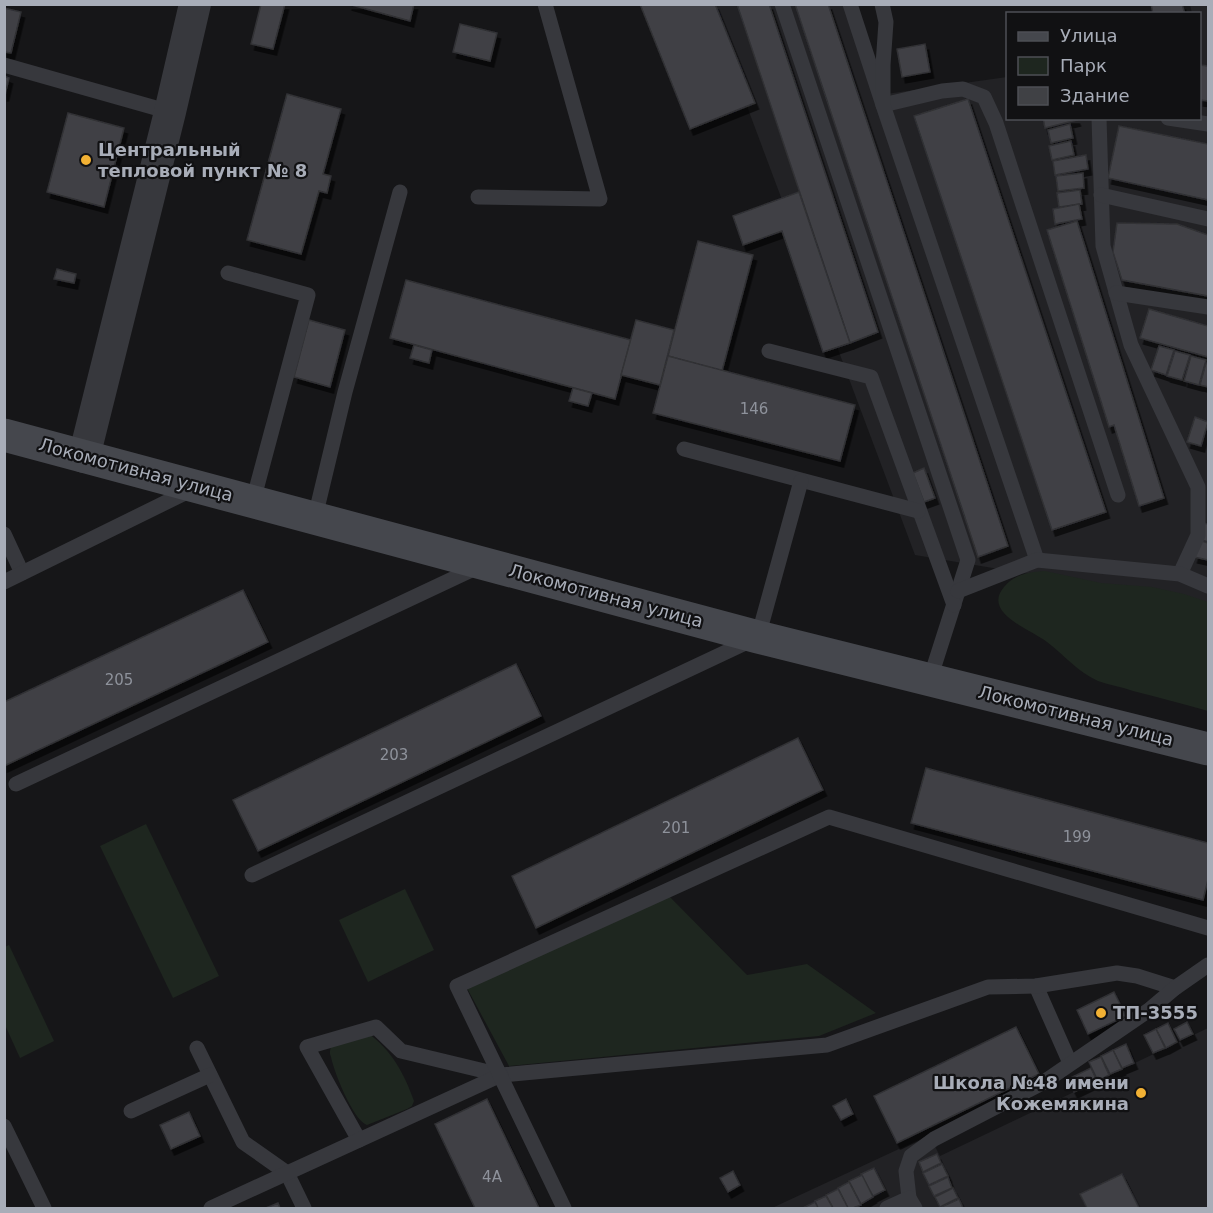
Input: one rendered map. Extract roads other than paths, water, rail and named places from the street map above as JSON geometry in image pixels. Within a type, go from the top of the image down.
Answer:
[{"type":"main road","name":"Локомотивная улица","points":[[4,435],[758,637],[1209,749]]},
{"type":"street","points":[[84,457],[195,4]]},
{"type":"lane","points":[[478,197],[600,199],[544,4]]},
{"type":"lane","points":[[782,4],[968,560],[930,679]]},
{"type":"lane","points":[[850,4],[1037,560]]},
{"type":"lane","points":[[882,4],[886,22],[882,65],[883,105]]},
{"type":"lane","points":[[4,65],[170,112]]},
{"type":"lane","points":[[883,105],[942,90],[963,89],[984,97],[996,123],[1118,495]]},
{"type":"lane","points":[[1099,120],[1102,246],[1131,345],[1198,487],[1198,535],[1180,574]]},
{"type":"lane","points":[[1184,120],[1209,123]]},
{"type":"lane","points":[[315,517],[345,392],[400,192]]},
{"type":"lane","points":[[1101,195],[1209,219]]},
{"type":"lane","points":[[228,273],[308,295],[253,501]]},
{"type":"lane","points":[[1116,293],[1209,307]]},
{"type":"lane","points":[[769,351],[871,377],[918,511],[956,598]]},
{"type":"lane","points":[[684,449],[918,511]]},
{"type":"lane","points":[[252,875],[758,637],[801,481]]},
{"type":"lane","points":[[4,582],[199,486]]},
{"type":"lane","points":[[4,534],[22,573]]},
{"type":"lane","points":[[956,598],[1037,560],[1180,574],[1209,586]]},
{"type":"lane","points":[[16,784],[487,564]]},
{"type":"lane","points":[[564,1209],[457,986],[829,818],[1209,928]]},
{"type":"lane","points":[[887,1209],[912,1203],[906,1171],[910,1156],[934,1139],[1044,1082],[1149,1010],[1175,988],[1209,965]]},
{"type":"lane","points":[[359,1140],[307,1047],[376,1027],[401,1051],[501,1075],[827,1045],[988,987],[1036,986],[1117,973],[1137,976],[1175,988]]},
{"type":"lane","points":[[1036,986],[1070,1063]]},
{"type":"lane","points":[[197,1048],[243,1142],[287,1173],[304,1209]]},
{"type":"lane","points":[[131,1111],[210,1075]]},
{"type":"lane","points":[[211,1209],[501,1075]]},
{"type":"lane","points":[[4,1126],[44,1209]]},
{"type":"place","name":"Центральный тепловой пункт № 8","points":[[86,160]]},
{"type":"place","name":"ТП-3555","points":[[1101,1013]]},
{"type":"place","name":"Школа №48 имени Кожемякина","points":[[1141,1093]]}]
